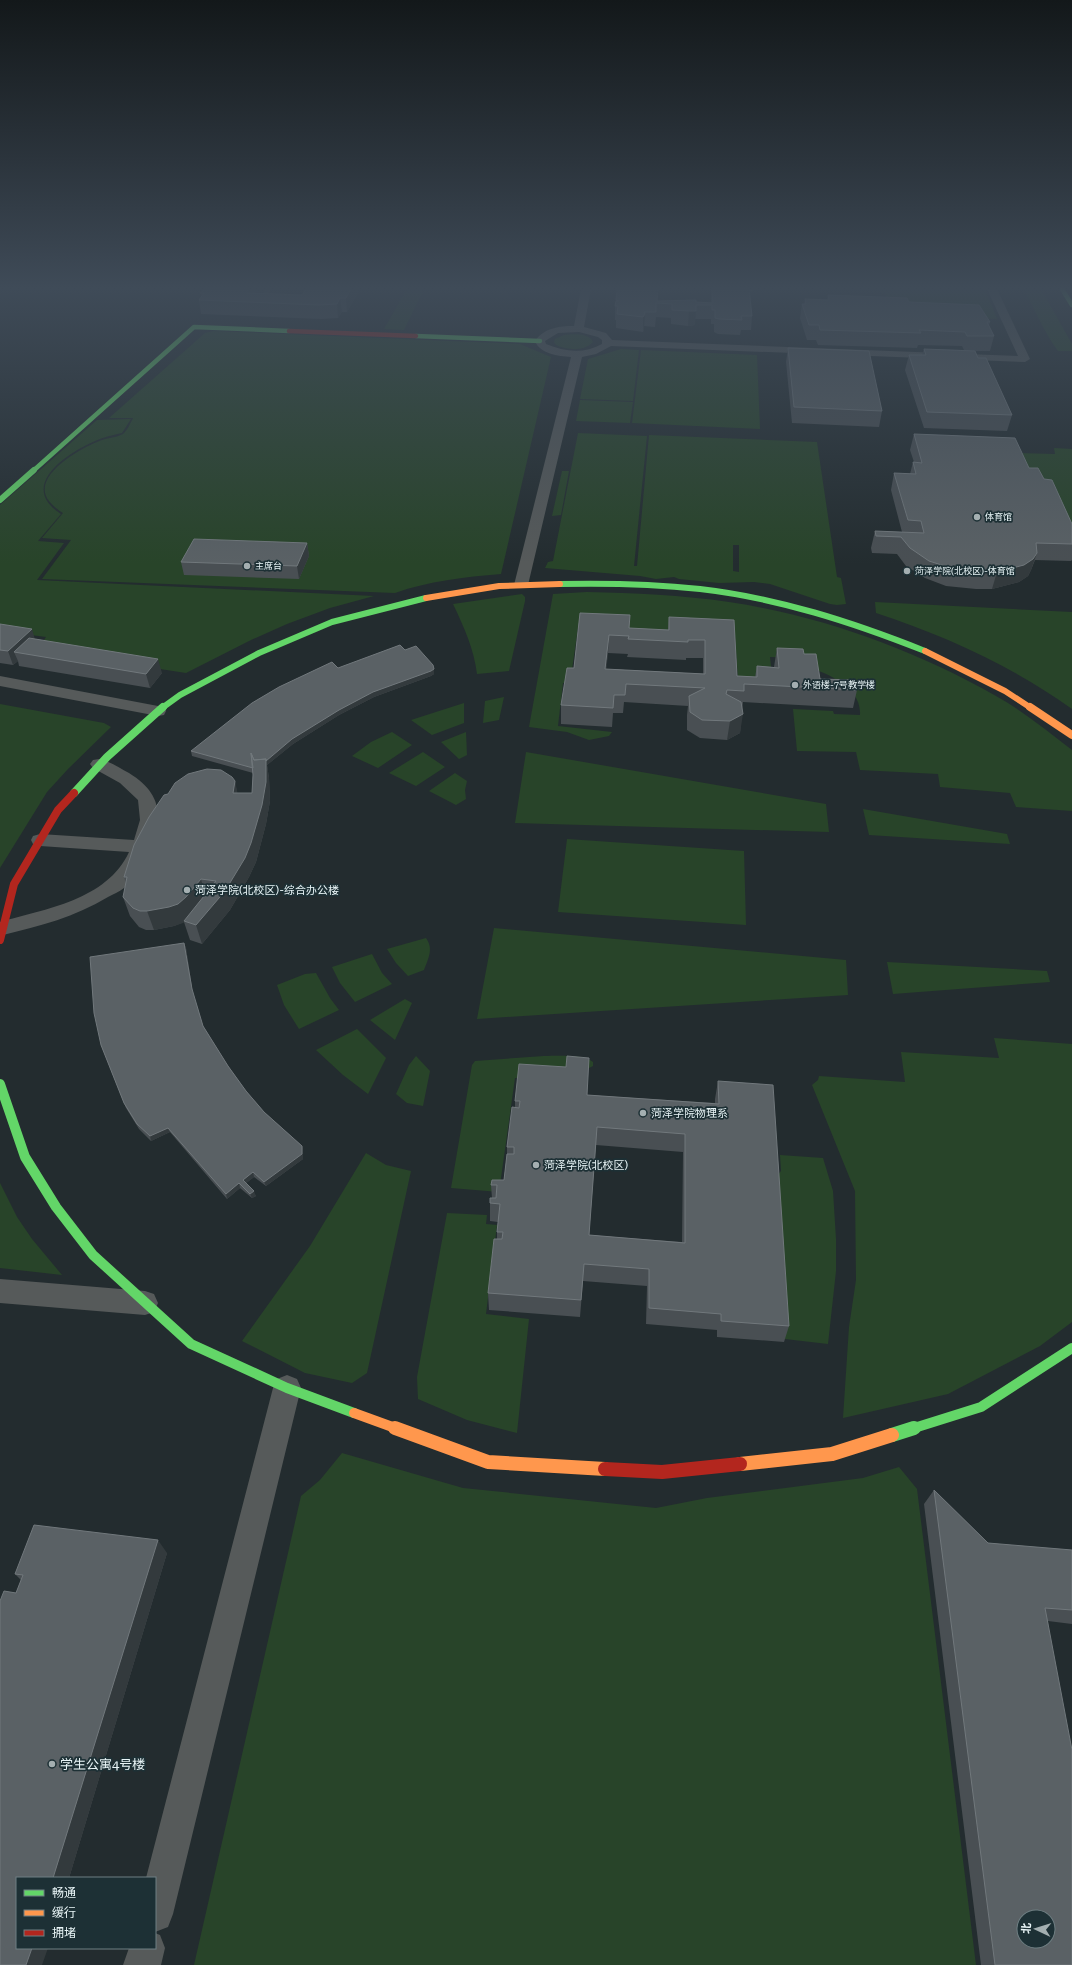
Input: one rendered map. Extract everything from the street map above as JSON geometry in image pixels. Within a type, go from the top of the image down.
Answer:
[{"type":"street","points":[[0,500],[134,381]]},
{"type":"street","points":[[521,585],[570,381]]},
{"type":"street","points":[[1,934],[14,884],[58,810],[99,764],[158,711],[180,695],[259,653],[332,622],[419,599],[499,586],[600,582],[672,585],[716,590],[802,608],[886,634],[930,652],[1005,691],[1072,735]]},
{"type":"street","points":[[0,682],[158,711]]},
{"type":"street","points":[[1,934],[79,906],[118,883],[141,847],[150,817],[147,800],[135,787],[119,774],[99,764]]},
{"type":"street","points":[[40,840],[141,847]]},
{"type":"street","points":[[0,1084],[25,1157],[56,1207],[93,1255],[191,1344],[287,1388],[488,1462],[662,1472],[832,1454],[981,1407],[1072,1348]]},
{"type":"street","points":[[0,1291],[145,1303]]},
{"type":"street","points":[[156,1910],[287,1388]]},
{"type":"street","points":[[142,1965],[146,1949]]},
{"type":"green space","points":[[151,381],[546,381],[501,574],[447,580],[421,585],[395,593],[42,579],[71,540],[42,538],[63,513],[49,501],[45,492],[46,483],[51,474],[69,457],[100,441],[123,434],[133,418],[109,418]]},
{"type":"green space","points":[[584,381],[635,381],[633,401],[580,399]]},
{"type":"green space","points":[[637,381],[758,381],[760,429],[632,423]]},
{"type":"green space","points":[[580,400],[633,402],[630,423],[576,421]]},
{"type":"green space","points":[[131,419],[122,433],[102,438],[84,446],[60,462],[45,482],[44,492],[49,503],[61,514],[38,541],[64,543],[37,580],[374,596],[330,608],[287,624],[251,640],[186,673],[37,650],[46,637],[0,631],[0,505],[97,420]]},
{"type":"green space","points":[[578,433],[647,436],[634,566],[637,566],[649,435],[817,442],[837,577],[841,578],[846,604],[830,604],[770,584],[754,582],[719,583],[679,579],[674,577],[656,579],[640,576],[545,568],[548,562],[553,561]],"holes":[[[733,545],[739,545],[739,572],[733,571]]]},
{"type":"green space","points":[[1054,448],[1072,449],[1072,544],[1015,453],[1055,454]]},
{"type":"green space","points":[[562,471],[569,471],[561,515],[552,516]]},
{"type":"green space","points":[[587,592],[676,596],[729,602],[764,608],[798,616],[866,637],[900,649],[932,663],[965,679],[1016,708],[1072,750],[1072,811],[1016,807],[1010,793],[940,787],[938,774],[860,770],[856,752],[797,751],[793,709],[833,711],[834,714],[860,715],[859,705],[855,696],[839,681],[800,664],[800,658],[770,657],[773,684],[751,683],[752,693],[739,693],[735,636],[578,628],[570,683],[563,683],[558,726],[612,732],[609,736],[589,740],[567,732],[529,727],[553,594]]},
{"type":"green space","points":[[522,594],[525,597],[525,601],[509,671],[477,674],[471,647],[453,604]]},
{"type":"green space","points":[[875,602],[1072,612],[1072,709],[1026,679],[978,654],[953,642],[876,613]]},
{"type":"green space","points":[[504,697],[499,720],[483,723],[485,701]]},
{"type":"green space","points":[[464,703],[464,723],[432,735],[411,720]]},
{"type":"green space","points":[[0,704],[104,723],[111,727],[47,792],[0,868]]},
{"type":"green space","points":[[392,732],[412,745],[378,768],[352,756],[371,742]]},
{"type":"green space","points":[[466,732],[467,755],[459,759],[441,742]]},
{"type":"green space","points":[[423,752],[445,767],[416,786],[389,773]]},
{"type":"green space","points":[[526,752],[826,804],[829,832],[515,823]]},
{"type":"green space","points":[[455,773],[467,781],[465,790],[466,799],[456,805],[429,791]]},
{"type":"green space","points":[[863,809],[1007,834],[1010,844],[869,835]]},
{"type":"green space","points":[[567,839],[744,851],[746,925],[558,912]]},
{"type":"green space","points":[[494,928],[846,960],[848,995],[477,1019]]},
{"type":"green space","points":[[426,938],[430,946],[430,950],[424,970],[408,976],[396,963],[387,949]]},
{"type":"green space","points":[[372,954],[382,973],[392,984],[355,1002],[340,983],[332,967]]},
{"type":"green space","points":[[887,962],[1047,971],[1050,982],[893,994]]},
{"type":"green space","points":[[316,973],[330,998],[339,1010],[299,1029],[284,1005],[277,985],[305,974]]},
{"type":"green space","points":[[405,999],[412,1003],[395,1040],[370,1020]]},
{"type":"green space","points":[[357,1029],[386,1058],[368,1094],[343,1075],[316,1050]]},
{"type":"green space","points":[[994,1038],[1072,1044],[1072,1322],[1040,1346],[948,1394],[843,1418],[849,1327],[856,1280],[855,1191],[812,1085],[818,1080],[819,1076],[905,1082],[901,1052],[999,1058]]},
{"type":"green space","points":[[416,1056],[430,1071],[423,1106],[407,1103],[396,1094],[409,1065]]},
{"type":"green space","points":[[544,1056],[570,1056],[589,1059],[593,1062],[593,1066],[562,1082],[515,1078],[499,1192],[451,1188],[472,1065],[475,1061]]},
{"type":"green space","points":[[366,1153],[386,1165],[411,1171],[367,1373],[352,1383],[305,1373],[242,1341],[310,1246]]},
{"type":"green space","points":[[780,1155],[823,1158],[833,1191],[836,1271],[828,1344],[785,1339],[775,1178],[781,1171]]},
{"type":"green space","points":[[0,1183],[17,1217],[32,1239],[62,1275],[0,1268]]},
{"type":"green space","points":[[447,1213],[487,1215],[486,1224],[497,1225],[486,1314],[529,1319],[517,1433],[467,1420],[418,1399],[417,1377]]},
{"type":"green space","points":[[342,1453],[463,1488],[656,1508],[707,1498],[863,1478],[899,1467],[917,1489],[976,1965],[194,1965],[301,1496],[320,1480]]},
{"type":"building","points":[[791,381],[875,381],[882,411],[794,407]]},
{"type":"building","points":[[917,381],[996,381],[1012,415],[927,412]]},
{"type":"building","name":"体育馆","points":[[914,434],[1015,438],[1029,468],[1038,468],[1044,479],[1052,480],[1072,524],[1072,544],[1036,543],[1037,553],[1033,559],[1024,565],[997,572],[981,572],[951,568],[929,561],[910,548],[901,537],[876,536],[875,531],[924,533],[921,521],[908,520],[894,473],[916,474],[913,462],[922,463]]},
{"type":"building","points":[[194,539],[307,543],[297,566],[181,562]]},
{"type":"building","points":[[580,613],[630,615],[629,628],[669,630],[669,617],[734,620],[737,676],[757,677],[757,666],[779,668],[777,648],[803,649],[804,654],[816,654],[820,679],[855,680],[857,690],[744,684],[744,691],[727,690],[726,694],[741,702],[743,714],[730,721],[702,720],[690,712],[689,696],[705,688],[626,684],[625,695],[614,695],[613,708],[561,705],[567,668],[574,668]],"holes":[[[609,635],[629,636],[628,639],[688,642],[688,640],[705,640],[705,674],[605,669]]]},
{"type":"building","points":[[0,624],[32,629],[8,651],[0,650]]},
{"type":"building","points":[[29,638],[158,659],[146,674],[14,652]]},
{"type":"building","points":[[400,645],[405,650],[416,646],[433,665],[434,669],[373,692],[339,710],[292,739],[266,761],[266,759],[254,760],[251,753],[253,768],[191,751],[252,703],[279,687],[332,662],[338,668]]},
{"type":"building","name":"菏泽学院(北校区)-综合办公楼","points":[[251,753],[254,760],[266,759],[266,782],[262,805],[245,858],[225,891],[196,925],[184,921],[216,881],[201,879],[178,904],[169,907],[147,911],[140,911],[133,908],[123,897],[127,877],[124,877],[134,845],[149,817],[164,795],[168,794],[175,783],[188,774],[207,769],[221,770],[232,777],[235,781],[233,793],[252,793],[253,775]]},
{"type":"building","points":[[184,943],[192,989],[203,1026],[228,1066],[246,1091],[264,1112],[302,1146],[302,1154],[264,1182],[253,1172],[243,1180],[254,1191],[250,1194],[239,1183],[226,1194],[168,1128],[150,1136],[137,1124],[124,1103],[101,1045],[94,1013],[90,957]]},
{"type":"building","points":[[567,1056],[589,1058],[587,1095],[719,1104],[718,1081],[773,1085],[789,1326],[721,1321],[721,1314],[649,1308],[649,1269],[584,1264],[581,1300],[488,1293],[494,1239],[502,1239],[503,1232],[497,1232],[500,1204],[490,1203],[490,1198],[496,1198],[497,1185],[491,1185],[492,1180],[504,1180],[507,1154],[514,1154],[514,1147],[507,1147],[512,1107],[519,1108],[520,1101],[515,1101],[519,1064],[566,1067]],"holes":[[[597,1127],[685,1134],[685,1243],[589,1235]]]},
{"type":"building","points":[[934,1490],[988,1543],[1072,1550],[1072,1610],[1045,1608],[1072,1750],[1072,1965],[995,1965]]},
{"type":"building","name":"学生公寓4号楼","points":[[34,1525],[158,1540],[53,1877],[16,1877],[16,1949],[32,1949],[26,1965],[0,1965],[0,1601],[4,1591],[16,1593],[23,1575],[15,1574]]},
{"type":"traffic: fast","points":[[0,500],[134,381]]},
{"type":"traffic: fast","points":[[560,584],[608,583],[655,585],[701,589],[746,596],[836,618],[880,633],[925,651]]},
{"type":"traffic: fast","points":[[74,793],[107,757],[158,711],[180,695],[259,653],[332,622],[426,598]]},
{"type":"traffic: fast","points":[[0,1084],[25,1157],[56,1207],[93,1255],[191,1344],[287,1388],[354,1413]]},
{"type":"traffic: fast","points":[[892,1435],[981,1407],[1072,1348]]},
{"type":"traffic: slow","points":[[426,598],[499,586],[560,584]]},
{"type":"traffic: slow","points":[[925,651],[1005,691],[1072,735]]},
{"type":"traffic: slow","points":[[354,1413],[488,1462],[605,1469]]},
{"type":"traffic: slow","points":[[740,1464],[832,1454],[892,1435]]},
{"type":"traffic: jam","points":[[0,940],[14,884],[58,810],[74,793]]},
{"type":"traffic: jam","points":[[605,1469],[662,1472],[740,1464]]},
{"type":"place","name":"体育馆","points":[[977,517]]},
{"type":"place","name":"主席台","points":[[247,566]]},
{"type":"place","name":"菏泽学院(北校区)-体育馆","points":[[907,571]]},
{"type":"place","name":"外语楼-7号教学楼","points":[[795,685]]},
{"type":"place","name":"菏泽学院(北校区)-综合办公楼","points":[[187,890]]},
{"type":"place","name":"菏泽学院物理系","points":[[643,1113]]},
{"type":"place","name":"菏泽学院(北校区)","points":[[536,1165]]},
{"type":"place","name":"学生公寓4号楼","points":[[52,1764]]}]
